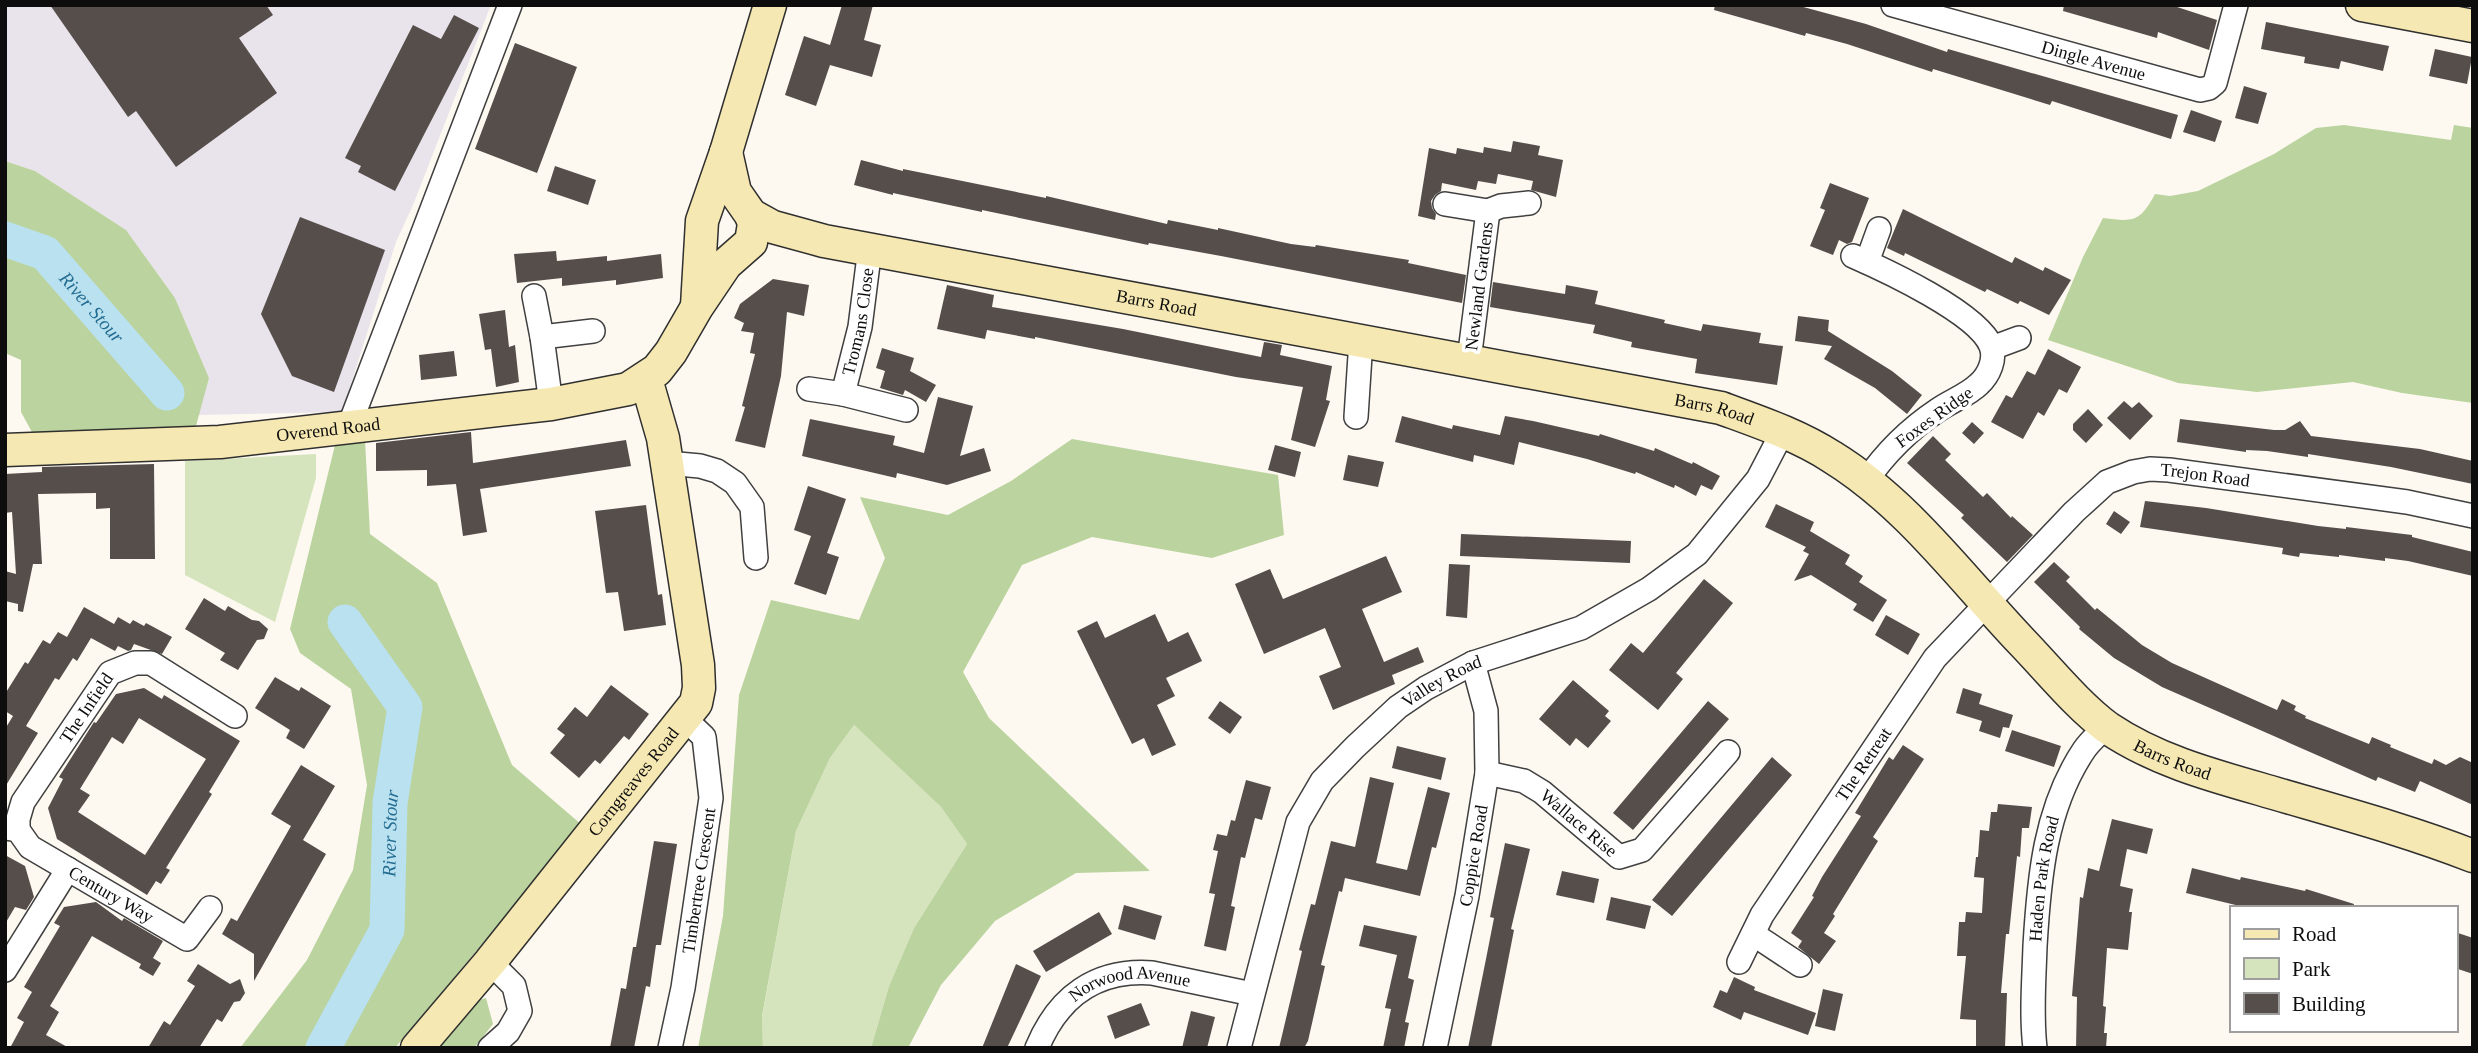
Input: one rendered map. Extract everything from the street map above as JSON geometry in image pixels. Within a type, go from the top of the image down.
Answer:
[{"type":"street","points":[[348,429],[510,5]]},
{"type":"street","points":[[697,307],[704,225],[769,5]]},
{"type":"street","name":"Dingle Avenue","points":[[1893,5],[2200,90],[2215,83],[2236,5]]},
{"type":"street","points":[[2362,5],[2473,26]]},
{"type":"street","points":[[646,379],[671,352],[726,264],[742,251],[754,233],[748,212],[735,192],[726,152]]},
{"type":"street","points":[[742,251],[720,255],[706,245],[704,225],[712,207],[727,202],[748,212]]},
{"type":"street","name":"Newland Gardens","points":[[1444,204],[1488,211],[1501,206],[1529,203]]},
{"type":"street","name":"Newland Gardens","points":[[1469,360],[1488,211]]},
{"type":"street","name":"Barrs Road","points":[[748,212],[773,227],[824,241],[1721,408],[1783,431],[1832,456],[1866,481],[1915,526],[2064,686],[2106,726],[2136,745],[2187,768],[2429,839],[2473,856]]},
{"type":"street","points":[[1879,229],[1860,259],[1950,306],[1986,337],[1992,348],[2019,338]]},
{"type":"street","name":"Barrs Road","points":[[742,251],[772,243],[824,241]]},
{"type":"street","name":"Tromans Close","points":[[843,394],[860,327],[870,248]]},
{"type":"street","points":[[534,296],[551,404]]},
{"type":"street","points":[[542,337],[593,331]]},
{"type":"street","points":[[1356,417],[1361,340]]},
{"type":"street","name":"Foxes Ridge","points":[[1866,481],[1898,440],[1937,410],[1978,386],[1988,372],[1992,361],[1992,348]]},
{"type":"street","name":"Overend Road","points":[[5,450],[220,442],[348,429],[612,394],[646,379]]},
{"type":"street","name":"Corngreaves Road","points":[[417,1048],[490,962],[696,703],[699,688],[698,665],[667,463],[663,438],[646,379]]},
{"type":"street","name":"Tromans Close","points":[[809,389],[843,394],[906,410]]},
{"type":"street","name":"Valley Road","points":[[1239,1048],[1298,822],[1322,781],[1398,708],[1426,688],[1473,663],[1581,628],[1649,589],[1697,554],[1758,478],[1783,431]]},
{"type":"street","points":[[667,463],[717,471],[735,483],[752,507],[756,558]]},
{"type":"street","name":"Trejon Road","points":[[1985,603],[2107,482],[2133,471],[2169,470],[2407,502],[2473,516]]},
{"type":"street","name":"The Retreat","points":[[1739,962],[1762,915],[1935,658],[1985,603]]},
{"type":"street","name":"The Infield","points":[[12,829],[23,802],[110,673],[135,663],[150,663],[235,716]]},
{"type":"street","name":"Coppice Road","points":[[1435,1048],[1467,896],[1487,773],[1486,711],[1473,663]]},
{"type":"street","name":"Timbertree Crescent","points":[[670,1048],[683,988],[711,798],[704,737],[685,719]]},
{"type":"street","name":"Haden Park Road","points":[[2035,1048],[2034,968],[2045,843],[2068,779],[2085,748],[2106,726]]},
{"type":"street","name":"Wallace Rise","points":[[1487,773],[1524,781],[1542,792],[1619,857],[1642,850],[1726,764]]},
{"type":"street","name":"Century Way","points":[[12,829],[30,847],[187,939],[210,908]]},
{"type":"street","points":[[5,970],[68,869]]},
{"type":"street","points":[[1753,934],[1800,965]]},
{"type":"street","points":[[490,962],[514,986],[520,1011],[508,1032],[490,1048]]},
{"type":"street","name":"Norwood Avenue","points":[[1037,1048],[1046,1026],[1068,1000],[1081,989],[1110,976],[1152,973],[1252,994]]},
{"type":"shaded area","points":[[5,5],[491,5],[396,242],[342,412],[198,415],[209,378],[175,298],[126,230],[35,171],[5,161]]},
{"type":"green space","points":[[2344,125],[2451,140],[2454,125],[2473,128],[2473,403],[2402,393],[2353,382],[2257,392],[2178,383],[2048,340],[2083,257],[2103,218],[2135,218],[2145,210],[2155,194],[2170,196],[2198,191],[2274,154],[2316,128]]},
{"type":"green space","points":[[5,161],[35,171],[126,230],[175,298],[209,378],[196,426],[171,432],[33,434],[21,412],[21,360],[5,353]]},
{"type":"green space","points":[[1072,439],[1278,475],[1284,535],[1212,558],[1092,537],[1022,565],[963,672],[989,718],[1150,871],[1076,873],[995,921],[941,985],[908,1048],[871,1048],[889,986],[914,928],[967,844],[941,807],[854,725],[830,758],[796,831],[762,1016],[763,1048],[698,1048],[723,916],[739,695],[771,600],[859,620],[885,558],[860,497],[948,515],[1011,481]]},
{"type":"green space","points":[[365,440],[370,534],[437,583],[512,765],[582,825],[395,1048],[240,1048],[307,960],[353,870],[367,785],[351,689],[300,653],[290,629],[335,445]]},
{"type":"green space","points":[[316,454],[316,478],[275,622],[185,575],[185,461]]},
{"type":"green space","points":[[854,725],[941,807],[967,844],[914,928],[889,986],[871,1048],[763,1048],[762,1017],[796,831],[830,758]]},
{"type":"green space","points":[[486,998],[493,1024],[474,1048],[431,1048],[469,1003]]},
{"type":"building","points":[[50,5],[266,5],[273,15],[239,38],[277,93],[176,167],[136,111],[128,117]]},
{"type":"building","points":[[842,5],[873,5],[864,40],[881,45],[872,77],[830,65],[816,106],[785,95],[804,36],[830,45]]},
{"type":"building","points":[[1715,5],[1796,5],[1866,24],[1947,52],[1948,49],[2178,115],[2171,139],[2052,101],[2050,105],[1933,69],[1932,72],[1847,44],[1806,33],[1805,36],[1714,10]]},
{"type":"building","points":[[2064,5],[2171,5],[2217,20],[2209,50],[2158,32],[2157,38],[2063,11]]},
{"type":"building","points":[[454,15],[479,28],[395,191],[358,172],[361,166],[345,158],[413,25],[441,39]]},
{"type":"building","points":[[2266,22],[2389,46],[2383,71],[2341,61],[2339,69],[2304,63],[2305,57],[2261,49]]},
{"type":"building","points":[[515,43],[577,67],[537,173],[475,149]]},
{"type":"building","points":[[2435,49],[2472,57],[2467,84],[2429,76]]},
{"type":"building","points":[[2244,86],[2267,93],[2258,124],[2235,118]]},
{"type":"building","points":[[2191,110],[2222,121],[2215,142],[2183,132]]},
{"type":"building","points":[[1513,141],[1540,146],[1538,155],[1563,160],[1556,197],[1531,190],[1533,181],[1498,174],[1496,184],[1478,181],[1476,190],[1442,183],[1441,191],[1431,201],[1436,214],[1435,220],[1418,216],[1429,148],[1456,154],[1457,148],[1483,153],[1484,147],[1511,152]]},
{"type":"building","points":[[861,160],[903,171],[1046,196],[1167,224],[1168,220],[1291,244],[1316,245],[1409,260],[1408,263],[1466,275],[1462,303],[893,195],[854,185]]},
{"type":"building","points":[[555,166],[596,180],[588,205],[547,191]]},
{"type":"building","points":[[1830,183],[1869,198],[1852,242],[1847,244],[1839,240],[1833,255],[1810,246],[1825,210],[1820,208]]},
{"type":"building","points":[[1903,209],[2012,263],[2015,257],[2043,271],[2045,267],[2071,280],[2049,315],[1987,289],[1985,292],[1905,253],[1904,256],[1887,248]]},
{"type":"building","points":[[300,217],[385,250],[334,392],[292,376],[261,314]]},
{"type":"building","points":[[556,251],[557,261],[607,256],[607,261],[661,254],[663,278],[616,285],[616,280],[562,286],[562,278],[517,283],[514,254]]},
{"type":"building","points":[[773,279],[809,285],[804,316],[787,312],[781,376],[765,448],[735,441],[745,407],[742,406],[755,354],[750,353],[754,333],[741,331],[744,323],[734,318],[740,304]]},
{"type":"building","points":[[1493,282],[1565,294],[1566,285],[1598,291],[1595,304],[1665,320],[1664,323],[1701,331],[1703,324],[1761,333],[1759,343],[1783,346],[1777,385],[1695,373],[1697,359],[1631,347],[1632,342],[1593,333],[1595,325],[1490,307]]},
{"type":"building","points":[[947,285],[994,295],[992,307],[1123,329],[1261,357],[1264,342],[1282,345],[1280,355],[1332,366],[1326,400],[1330,401],[1315,447],[1291,440],[1303,387],[1236,377],[1035,337],[987,330],[985,339],[937,329]]},
{"type":"building","points":[[505,310],[509,347],[515,345],[519,382],[496,387],[491,349],[485,350],[479,314]]},
{"type":"building","points":[[1798,316],[1829,320],[1828,331],[1892,371],[1922,395],[1907,414],[1875,388],[1824,359],[1832,346],[1795,341]]},
{"type":"building","points":[[882,348],[914,358],[910,371],[936,385],[926,402],[905,390],[903,395],[880,388],[885,371],[876,368]]},
{"type":"building","points":[[2048,349],[2081,367],[2067,393],[2059,389],[2044,416],[2038,412],[2023,439],[1991,422],[2006,395],[2012,398],[2027,371],[2035,375]]},
{"type":"building","points":[[454,351],[457,376],[421,380],[419,355]]},
{"type":"building","points":[[938,397],[973,406],[960,456],[984,448],[991,471],[947,485],[897,473],[896,478],[802,456],[810,419],[895,436],[893,445],[924,453]]},
{"type":"building","points":[[2124,401],[2132,408],[2139,402],[2153,416],[2130,440],[2107,418]]},
{"type":"building","points":[[2088,409],[2103,425],[2086,443],[2073,430],[2073,424]]},
{"type":"building","points":[[1402,416],[1452,429],[1453,425],[1500,435],[1505,416],[1533,421],[1599,436],[1600,434],[1654,451],[1655,448],[1692,464],[1693,462],[1720,476],[1712,490],[1701,485],[1696,496],[1675,485],[1674,488],[1636,472],[1635,474],[1519,442],[1514,465],[1474,455],[1473,462],[1395,442]]},
{"type":"building","points":[[2180,419],[2274,430],[2285,430],[2300,421],[2311,436],[2420,449],[2473,461],[2473,484],[2308,454],[2308,457],[2267,451],[2246,452],[2177,442]]},
{"type":"building","points":[[1972,422],[1984,433],[1974,444],[1962,433]]},
{"type":"building","points":[[471,432],[473,463],[626,440],[631,466],[480,489],[487,532],[463,536],[456,484],[427,486],[427,470],[376,471],[376,443]]},
{"type":"building","points":[[1933,436],[1951,454],[1945,460],[1983,497],[1987,493],[2011,518],[2012,516],[2033,535],[2007,562],[1961,518],[1964,515],[1907,463]]},
{"type":"building","points":[[1275,445],[1301,452],[1295,477],[1268,470]]},
{"type":"building","points":[[1348,455],[1384,462],[1378,487],[1343,480]]},
{"type":"building","points":[[154,464],[155,559],[110,559],[110,508],[96,509],[96,493],[38,494],[42,564],[33,564],[23,612],[18,611],[18,604],[5,601],[5,571],[16,574],[12,512],[5,513],[5,474],[42,472],[42,467]]},
{"type":"building","points":[[808,486],[846,499],[827,553],[839,557],[826,595],[794,584],[811,536],[794,530]]},
{"type":"building","points":[[2145,501],[2318,526],[2412,535],[2473,552],[2473,576],[2385,558],[2385,561],[2300,553],[2299,557],[2282,554],[2283,548],[2140,527]]},
{"type":"building","points":[[1776,504],[1814,522],[1810,531],[1850,555],[1845,564],[1863,576],[1859,582],[1887,600],[1873,622],[1853,610],[1857,604],[1811,575],[1794,581],[1809,554],[1803,551],[1806,547],[1765,527]]},
{"type":"building","points":[[646,505],[658,595],[662,594],[666,625],[624,631],[618,592],[606,593],[595,511]]},
{"type":"building","points":[[2114,511],[2130,522],[2121,534],[2106,524]]},
{"type":"building","points":[[1461,534],[1631,541],[1630,563],[1460,556]]},
{"type":"building","points":[[1386,556],[1402,592],[1362,609],[1384,662],[1418,647],[1424,662],[1392,675],[1395,684],[1333,710],[1319,676],[1341,667],[1325,628],[1264,654],[1235,584],[1270,569],[1283,599]]},
{"type":"building","points":[[2054,562],[2070,577],[2066,581],[2095,610],[2097,608],[2142,645],[2172,663],[2277,710],[2282,699],[2296,706],[2294,710],[2306,716],[2305,718],[2369,744],[2372,737],[2432,764],[2434,759],[2446,765],[2460,757],[2473,763],[2473,805],[2420,781],[2415,792],[2378,777],[2376,781],[2162,687],[2114,658],[2079,629],[2080,627],[2034,582]]},
{"type":"building","points":[[1449,564],[1470,565],[1467,618],[1446,616]]},
{"type":"building","points":[[1704,579],[1733,603],[1676,673],[1683,679],[1658,710],[1609,670],[1631,643],[1643,653]]},
{"type":"building","points":[[204,598],[225,611],[228,606],[252,620],[259,621],[268,629],[264,639],[257,640],[238,670],[220,660],[225,653],[185,629]]},
{"type":"building","points":[[84,607],[114,624],[118,617],[130,624],[133,620],[144,626],[146,623],[172,637],[162,654],[134,644],[131,650],[118,646],[115,651],[91,638],[77,661],[73,658],[59,680],[55,678],[26,726],[38,733],[5,787],[5,729],[13,716],[5,711],[5,694],[43,640],[50,644],[58,632],[67,637]]},
{"type":"building","points":[[1155,614],[1168,642],[1188,632],[1202,661],[1166,678],[1175,696],[1157,705],[1176,745],[1152,756],[1144,738],[1132,744],[1077,631],[1097,621],[1105,638]]},
{"type":"building","points":[[1886,615],[1920,634],[1908,655],[1875,635]]},
{"type":"building","points":[[275,677],[299,691],[301,687],[331,706],[304,749],[286,738],[290,730],[255,708]]},
{"type":"building","points":[[1573,680],[1609,711],[1605,716],[1611,721],[1588,748],[1576,738],[1570,746],[1539,719]]},
{"type":"building","points":[[611,685],[649,714],[629,740],[624,736],[600,764],[595,760],[579,778],[550,753],[565,735],[557,729],[575,707],[587,717]]},
{"type":"building","points":[[144,688],[162,699],[164,695],[240,741],[209,792],[212,794],[166,868],[170,870],[161,884],[156,881],[147,895],[57,839],[48,808],[63,779],[59,777],[94,722],[96,723],[116,694]],"holes":[[[139,718],[206,759],[145,855],[78,812],[90,795],[80,789],[112,737],[123,744]]]},
{"type":"building","points":[[1963,688],[1982,694],[1979,704],[2013,715],[2009,728],[2003,727],[2000,738],[1979,731],[1982,721],[1956,713]]},
{"type":"building","points":[[1220,701],[1242,717],[1230,734],[1208,718]]},
{"type":"building","points":[[1708,701],[1729,719],[1633,830],[1613,813]]},
{"type":"building","points":[[2012,730],[2061,746],[2054,767],[2005,751]]},
{"type":"building","points":[[1903,745],[1924,759],[1873,837],[1878,841],[1833,914],[1835,916],[1824,933],[1836,941],[1819,964],[1798,947],[1802,941],[1791,933],[1814,897],[1812,896],[1822,877],[1861,816],[1855,813],[1889,757],[1893,760]]},
{"type":"building","points":[[1397,746],[1446,758],[1441,780],[1392,768]]},
{"type":"building","points":[[1772,757],[1792,775],[1672,916],[1652,900]]},
{"type":"building","points":[[301,765],[335,786],[303,840],[326,854],[254,981],[254,954],[222,934],[231,918],[237,921],[291,826],[271,814]]},
{"type":"building","points":[[1370,777],[1394,783],[1376,863],[1407,870],[1428,787],[1450,793],[1436,848],[1432,847],[1420,896],[1345,878],[1342,892],[1339,891],[1321,965],[1325,966],[1308,1041],[1304,1048],[1279,1048],[1302,951],[1299,950],[1311,904],[1315,905],[1331,841],[1355,847]]},
{"type":"building","points":[[1246,780],[1271,787],[1262,820],[1255,818],[1245,858],[1241,857],[1231,906],[1235,907],[1226,951],[1204,946],[1215,894],[1209,893],[1218,851],[1213,850],[1217,834],[1227,836],[1231,820],[1235,821]]},
{"type":"building","points":[[1998,804],[2032,807],[2029,828],[2022,828],[2009,934],[2006,934],[2001,993],[2007,993],[2005,1048],[1976,1048],[1976,1020],[1960,1019],[1966,956],[1957,956],[1959,922],[1965,922],[1966,912],[1982,913],[1984,878],[1974,877],[1976,857],[1980,830],[1989,831],[1991,812],[1997,812]]},
{"type":"building","points":[[2112,819],[2153,829],[2147,854],[2127,849],[2120,886],[2133,889],[2129,912],[2132,912],[2128,950],[2107,948],[2103,1006],[2106,1007],[2106,1048],[2076,1048],[2077,997],[2072,996],[2080,897],[2083,898],[2088,868],[2099,871]]},
{"type":"building","points":[[654,841],[677,844],[661,945],[656,945],[650,987],[646,986],[634,1048],[610,1048],[621,988],[626,989],[633,947],[636,947]]},
{"type":"building","points":[[1505,843],[1530,849],[1511,929],[1514,930],[1491,1048],[1468,1048],[1494,918],[1490,917]]},
{"type":"building","points":[[5,855],[25,866],[34,897],[26,910],[15,907],[5,924]]},
{"type":"building","points":[[2192,868],[2240,880],[2241,877],[2305,891],[2306,889],[2354,904],[2240,906],[2186,893]]},
{"type":"building","points":[[1562,871],[1599,879],[1594,903],[1556,895]]},
{"type":"building","points":[[1611,897],[1651,906],[1645,929],[1606,920]]},
{"type":"building","points":[[96,902],[122,921],[124,918],[163,941],[153,958],[161,963],[153,976],[139,968],[141,964],[92,936],[50,1006],[59,1012],[46,1035],[69,1048],[10,1048],[24,1022],[17,1018],[32,992],[24,987],[60,926],[54,923],[64,907]]},
{"type":"building","points":[[1124,905],[1162,916],[1155,940],[1118,929]]},
{"type":"building","points":[[1099,912],[1112,934],[1046,972],[1033,951]]},
{"type":"building","points":[[1364,925],[1417,936],[1408,978],[1414,980],[1405,1022],[1409,1023],[1404,1048],[1383,1048],[1391,1009],[1385,1008],[1397,955],[1359,946]]},
{"type":"building","points":[[2457,933],[2473,938],[2473,974],[2457,969]]},
{"type":"building","points":[[198,964],[230,984],[240,979],[245,993],[240,1001],[234,1002],[222,1022],[217,1019],[199,1048],[148,1048],[164,1021],[170,1025],[195,986],[187,981]]},
{"type":"building","points":[[1016,964],[1041,976],[1007,1048],[982,1048]]},
{"type":"building","points":[[1734,977],[1755,987],[1754,990],[1816,1013],[1808,1035],[1744,1012],[1741,1020],[1713,1007],[1720,990],[1727,993]]},
{"type":"building","points":[[1823,989],[1843,994],[1835,1031],[1815,1026]]},
{"type":"building","points":[[1141,1003],[1150,1025],[1115,1039],[1107,1016]]},
{"type":"building","points":[[1191,1011],[1215,1017],[1207,1048],[1182,1048]]},
{"type":"waterway","name":"River Stour","points":[[5,239],[45,253],[167,393]]},
{"type":"waterway","name":"River Stour","points":[[323,1048],[387,930],[390,803],[405,707],[345,622]]}]
